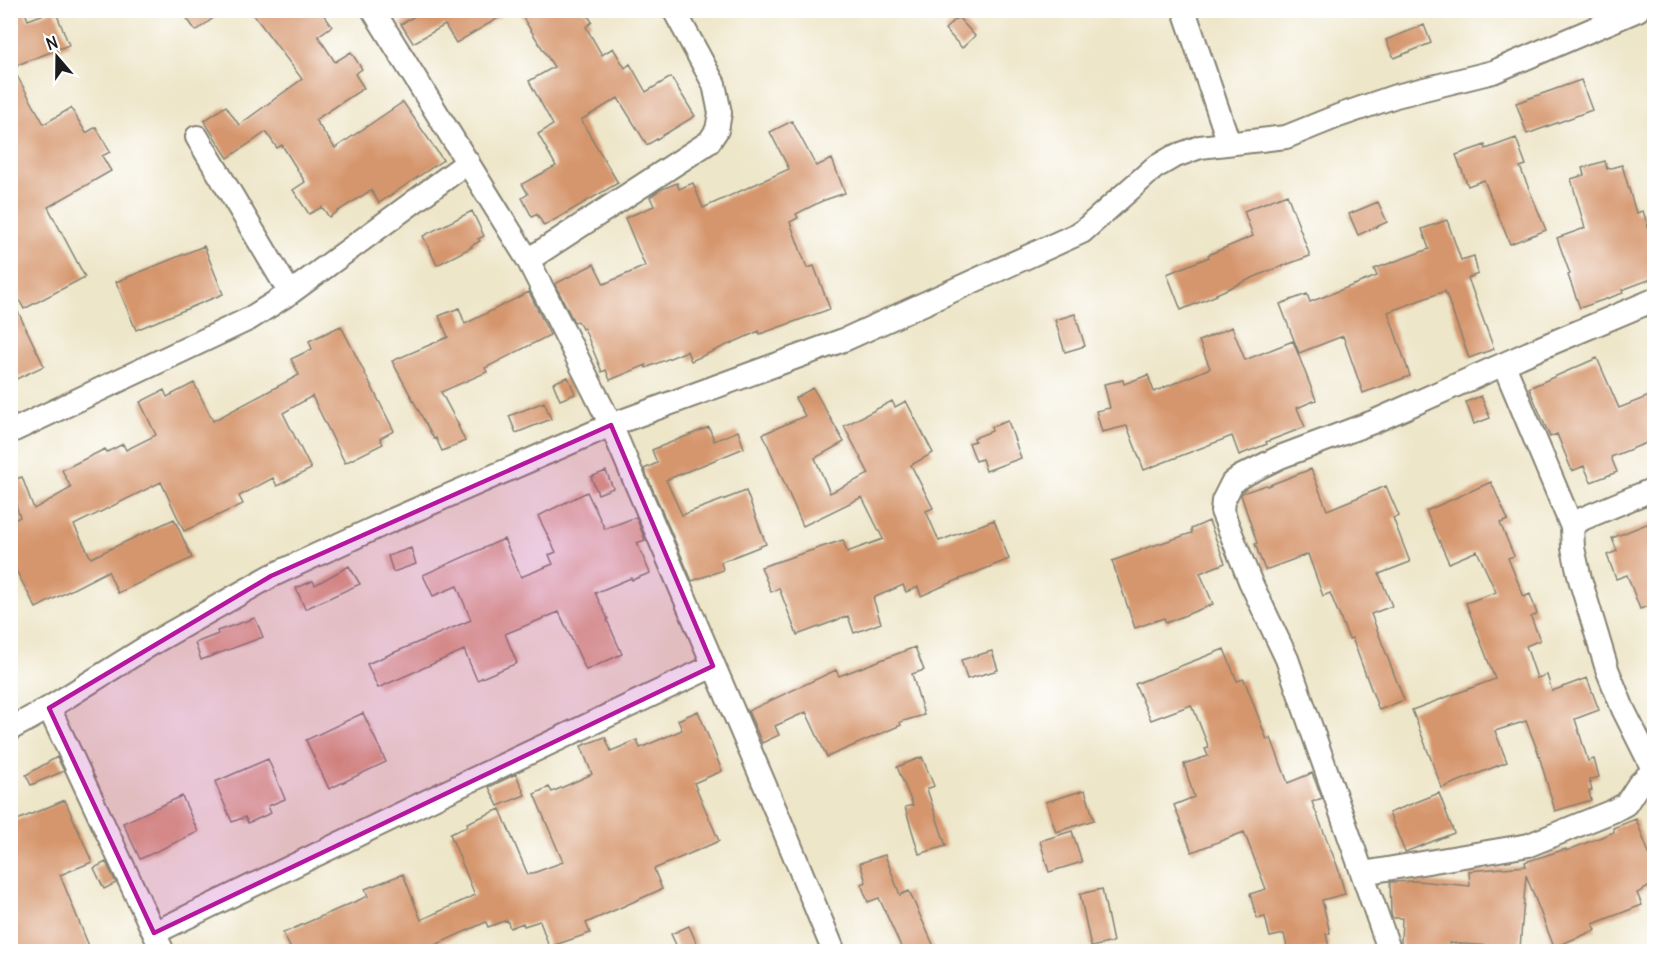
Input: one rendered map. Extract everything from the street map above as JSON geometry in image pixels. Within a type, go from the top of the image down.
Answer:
[{"type":"street","points":[[373,10],[528,260],[611,425],[834,951]]},
{"type":"street","points":[[528,260],[709,142],[717,130],[720,113],[714,84],[674,10]]},
{"type":"street","points":[[1184,10],[1229,143]]},
{"type":"street","points":[[10,729],[49,708],[153,643],[271,576],[390,521],[611,425],[846,339],[1082,232],[1154,168],[1173,157],[1200,147],[1286,137],[1396,96],[1493,72],[1638,10]]},
{"type":"street","points":[[197,137],[290,293]]},
{"type":"street","points":[[10,432],[249,319],[290,293],[468,162]]},
{"type":"street","points":[[1390,951],[1287,659],[1246,571],[1222,511],[1223,501],[1232,483],[1280,457],[1373,422],[1654,300]]},
{"type":"street","points":[[1363,873],[1529,845],[1626,804],[1639,784],[1654,771],[1623,709],[1607,669],[1580,579],[1573,548],[1572,527],[1504,365]]},
{"type":"street","points":[[1572,527],[1582,519],[1654,489]]},
{"type":"street","points":[[49,708],[158,942],[440,795],[713,666]]},
{"type":"highlighted area","points":[[611,425],[713,666],[154,933],[49,708],[271,576]]},
{"type":"building","points":[[10,10],[24,10],[28,20],[55,10],[69,45],[12,67],[44,124],[71,108],[86,133],[96,127],[110,152],[102,156],[111,171],[48,207],[85,277],[24,309],[10,283]]},
{"type":"building","points":[[181,10],[224,10],[196,31]]},
{"type":"building","points":[[250,10],[320,10],[332,26],[318,36],[335,62],[351,52],[362,69],[355,74],[364,88],[315,120],[335,148],[403,102],[443,160],[379,203],[371,190],[329,217],[322,207],[309,214],[293,190],[305,182],[282,145],[277,148],[266,132],[228,158],[204,121],[226,106],[239,125],[302,79]]},
{"type":"building","points":[[425,10],[512,10],[456,43],[445,25],[413,43],[401,24]]},
{"type":"building","points":[[518,10],[585,10],[592,22],[586,27],[602,55],[613,48],[625,68],[630,64],[646,92],[671,77],[695,116],[647,145],[618,98],[581,120],[618,183],[544,226],[537,214],[532,217],[522,198],[528,194],[522,184],[556,166],[538,134],[553,125],[529,81],[554,67]]},
{"type":"building","points":[[958,17],[975,36],[962,48],[945,29]]},
{"type":"building","points":[[1424,25],[1431,43],[1394,58],[1386,40]]},
{"type":"building","points":[[1581,80],[1592,110],[1527,134],[1516,103]]},
{"type":"building","points":[[792,121],[816,166],[832,159],[845,193],[796,214],[798,218],[790,222],[807,268],[814,266],[830,309],[760,334],[759,331],[691,361],[687,351],[610,380],[606,370],[602,372],[584,328],[582,329],[578,321],[574,322],[555,284],[594,264],[604,284],[645,266],[625,218],[654,206],[650,197],[660,190],[677,183],[679,189],[693,183],[703,208],[789,169],[770,132]]},
{"type":"building","points":[[1516,138],[1526,165],[1520,167],[1546,230],[1510,244],[1484,180],[1468,186],[1456,155],[1485,145],[1486,149]]},
{"type":"building","points":[[1605,161],[1607,169],[1622,165],[1636,213],[1643,211],[1654,253],[1654,278],[1622,290],[1623,293],[1580,308],[1557,238],[1585,228],[1571,179],[1584,175],[1582,168]]},
{"type":"building","points":[[1287,194],[1310,256],[1266,272],[1181,310],[1167,274],[1253,236],[1244,211]]},
{"type":"building","points":[[1378,202],[1387,222],[1358,235],[1349,214]]},
{"type":"building","points":[[472,211],[484,236],[478,239],[480,241],[472,247],[437,265],[423,236]]},
{"type":"building","points":[[1447,220],[1461,260],[1474,256],[1478,274],[1468,278],[1494,349],[1469,358],[1445,291],[1388,312],[1410,376],[1363,393],[1343,336],[1299,353],[1280,304],[1307,294],[1310,302],[1377,276],[1374,269],[1429,249],[1422,229]]},
{"type":"building","points":[[204,246],[223,294],[136,330],[116,282]]},
{"type":"building","points":[[529,292],[550,335],[485,368],[487,372],[441,392],[465,441],[442,451],[392,361],[448,337],[439,316],[459,308],[465,324]]},
{"type":"building","points":[[10,295],[44,366],[10,382]]},
{"type":"building","points":[[1075,314],[1085,346],[1065,352],[1055,320]]},
{"type":"building","points":[[341,326],[394,431],[380,438],[383,444],[345,463],[312,396],[283,413],[311,469],[277,486],[273,478],[239,496],[243,504],[184,531],[161,482],[74,525],[91,558],[174,519],[192,558],[118,593],[108,571],[36,608],[10,559],[10,522],[20,517],[10,488],[10,481],[22,477],[34,509],[71,488],[62,470],[105,449],[107,452],[123,444],[126,450],[156,435],[140,402],[164,390],[167,397],[194,383],[213,421],[299,375],[291,359],[312,349],[309,341]]},
{"type":"building","points":[[1232,327],[1245,360],[1293,341],[1316,400],[1297,408],[1305,427],[1239,455],[1232,436],[1144,470],[1127,426],[1102,432],[1096,411],[1110,408],[1104,384],[1123,380],[1124,384],[1148,375],[1154,392],[1210,368],[1199,341]]},
{"type":"building","points":[[1597,358],[1619,408],[1654,394],[1654,440],[1611,457],[1617,472],[1591,482],[1584,466],[1572,471],[1557,434],[1550,437],[1529,388]]},
{"type":"building","points":[[568,377],[575,394],[560,400],[553,383]]},
{"type":"building","points":[[813,388],[844,442],[815,458],[830,493],[869,474],[844,426],[892,401],[895,407],[906,401],[933,453],[911,465],[933,508],[926,511],[939,541],[994,520],[1009,559],[921,596],[918,587],[906,592],[903,585],[873,598],[881,623],[854,633],[848,616],[797,635],[779,588],[771,592],[761,567],[843,540],[847,552],[883,539],[862,497],[803,526],[763,434],[805,416],[795,398]]},
{"type":"building","points":[[1481,396],[1490,418],[1474,424],[1466,402]]},
{"type":"building","points":[[544,402],[551,419],[516,433],[509,416]]},
{"type":"building","points":[[1008,421],[1021,458],[986,471],[982,459],[976,461],[969,443],[975,441],[974,438],[992,431],[991,427]]},
{"type":"building","points":[[709,427],[714,441],[738,431],[744,448],[666,480],[682,515],[746,491],[766,544],[721,562],[723,570],[692,581],[644,469],[657,463],[652,450]]},
{"type":"building","points":[[1311,469],[1327,510],[1386,486],[1399,516],[1393,518],[1410,562],[1379,574],[1392,606],[1371,614],[1404,700],[1379,710],[1352,638],[1349,639],[1330,593],[1323,596],[1308,554],[1265,570],[1241,495]]},
{"type":"building","points":[[606,471],[613,488],[598,494],[591,477]]},
{"type":"building","points":[[1491,482],[1508,520],[1500,523],[1514,556],[1508,558],[1524,597],[1530,594],[1537,614],[1531,617],[1540,640],[1526,646],[1537,678],[1547,675],[1552,691],[1587,678],[1599,710],[1575,719],[1588,761],[1594,759],[1599,777],[1589,780],[1592,790],[1589,791],[1591,800],[1555,811],[1538,752],[1526,721],[1495,731],[1507,762],[1442,788],[1412,710],[1495,679],[1466,603],[1496,592],[1477,551],[1449,563],[1426,511]]},
{"type":"building","points":[[587,492],[605,529],[636,517],[645,540],[637,543],[650,573],[595,593],[622,654],[586,670],[559,612],[505,634],[517,663],[477,680],[464,650],[378,688],[367,664],[471,620],[457,586],[433,596],[423,575],[504,539],[521,577],[553,564],[549,555],[556,552],[538,516]]},
{"type":"building","points":[[1209,521],[1225,563],[1200,573],[1213,604],[1166,623],[1164,618],[1135,628],[1112,561],[1192,533],[1191,529]]},
{"type":"building","points":[[1654,521],[1654,604],[1640,609],[1627,575],[1616,579],[1607,555],[1617,551],[1612,538]]},
{"type":"building","points":[[411,548],[416,564],[393,572],[388,556]]},
{"type":"building","points":[[349,566],[360,584],[305,609],[296,588],[313,581],[315,585]]},
{"type":"building","points":[[255,618],[263,637],[201,660],[195,643],[218,634],[217,631]]},
{"type":"building","points":[[915,647],[924,670],[912,674],[924,715],[900,722],[901,725],[827,757],[806,712],[775,726],[779,735],[762,743],[748,711],[836,670],[839,676]]},
{"type":"building","points":[[1224,649],[1237,681],[1244,679],[1267,740],[1271,738],[1288,783],[1312,773],[1322,798],[1312,802],[1338,868],[1345,894],[1322,900],[1330,933],[1326,934],[1329,947],[1311,951],[1288,951],[1284,934],[1270,937],[1265,917],[1257,919],[1250,894],[1266,889],[1244,832],[1192,852],[1174,805],[1194,797],[1184,764],[1208,756],[1205,749],[1209,748],[1191,705],[1151,720],[1135,684]]},
{"type":"building","points":[[992,651],[998,670],[967,679],[961,660]]},
{"type":"building","points":[[698,711],[722,771],[694,783],[719,841],[654,869],[662,889],[586,923],[590,933],[549,947],[540,921],[524,926],[523,923],[510,928],[507,920],[488,927],[486,922],[422,951],[292,951],[283,933],[368,896],[365,889],[403,874],[421,920],[475,895],[450,834],[468,826],[467,823],[500,809],[528,875],[563,862],[534,794],[549,787],[552,792],[592,774],[581,746],[605,737],[611,751],[637,740],[640,748],[682,730],[678,720]]},
{"type":"building","points":[[363,713],[386,762],[329,789],[306,740]]},
{"type":"building","points":[[57,757],[64,771],[31,785],[26,775]]},
{"type":"building","points":[[922,757],[934,786],[927,789],[946,846],[919,854],[905,807],[913,805],[897,767]]},
{"type":"building","points":[[268,759],[285,799],[268,806],[271,813],[248,823],[245,817],[232,822],[215,782]]},
{"type":"building","points":[[516,774],[525,795],[498,806],[489,787]]},
{"type":"building","points":[[1085,790],[1094,820],[1056,832],[1046,802]]},
{"type":"building","points":[[1439,793],[1454,833],[1405,852],[1389,813]]},
{"type":"building","points":[[182,796],[198,832],[140,859],[123,823]]},
{"type":"building","points":[[65,800],[92,862],[60,875],[91,951],[10,951],[10,823]]},
{"type":"building","points":[[1636,819],[1654,867],[1654,884],[1637,893],[1642,905],[1593,924],[1596,930],[1554,947],[1526,875],[1520,948],[1449,943],[1448,951],[1403,951],[1402,918],[1392,918],[1390,882],[1418,881],[1470,886],[1469,871],[1526,866],[1525,862],[1566,849],[1566,851],[1614,832],[1613,828]]},
{"type":"building","points":[[1072,831],[1082,862],[1049,872],[1040,841]]},
{"type":"building","points":[[885,855],[900,895],[909,891],[936,951],[903,951],[879,898],[868,902],[861,884],[866,882],[860,863]]},
{"type":"building","points":[[106,862],[116,883],[104,889],[94,868]]},
{"type":"building","points":[[1102,889],[1113,942],[1091,947],[1080,894]]},
{"type":"building","points":[[689,926],[700,951],[679,951],[671,934]]}]
